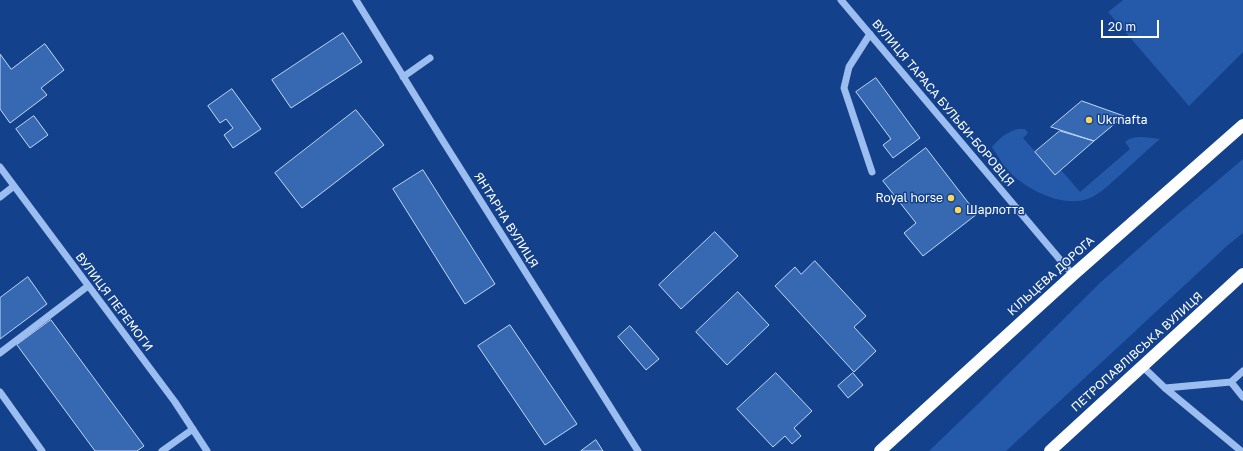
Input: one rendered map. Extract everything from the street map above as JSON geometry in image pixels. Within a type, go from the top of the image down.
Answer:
[{"type":"highway","name":"КІЛЬЦЕВА ДОРОГА","points":[[880,451],[1073,275],[1243,125]]},
{"type":"highway","name":"ПЕТРОПАВЛІВСЬКА ВУЛИЦЯ","points":[[1050,451],[1243,274]]},
{"type":"street","name":"ЯНТАРНА ВУЛИЦЯ","points":[[356,0],[638,451]]},
{"type":"street","name":"ВУЛИЦЯ ТАРАСА БУЛЬБИ-БОРОВЦЯ","points":[[841,0],[1073,275]]},
{"type":"street","points":[[870,34],[850,66],[844,88],[872,172]]},
{"type":"street","points":[[403,77],[430,58]]},
{"type":"street","name":"ВУЛИЦЯ ПЕРЕМОГИ","points":[[0,167],[175,402],[207,451]]},
{"type":"street","points":[[0,197],[14,186]]},
{"type":"street","points":[[0,352],[88,286]]},
{"type":"street","points":[[1142,366],[1165,388],[1241,451]]},
{"type":"street","points":[[1165,388],[1231,382],[1243,371]]},
{"type":"street","points":[[1231,382],[1243,397]]},
{"type":"street","points":[[0,392],[42,451]]},
{"type":"street","points":[[162,451],[193,429]]},
{"type":"shaded area","points":[[1123,0],[1243,0],[1243,52],[1189,106],[1108,12]]},
{"type":"shaded area","points":[[1018,129],[1025,129],[1028,133],[1023,138],[1055,174],[1061,170],[1080,192],[1130,149],[1125,142],[1137,137],[1160,139],[1098,194],[1081,201],[1071,201],[1061,200],[1041,194],[1023,184],[1003,164],[992,147],[1004,135]]},
{"type":"shaded area","points":[[1243,159],[1243,233],[1228,245],[1006,451],[929,451],[1102,281]]},
{"type":"building","points":[[343,33],[362,62],[291,108],[272,80]]},
{"type":"building","points":[[45,44],[64,70],[41,88],[47,95],[10,123],[0,109],[0,54],[11,69]]},
{"type":"building","points":[[876,78],[920,138],[893,158],[883,145],[891,139],[856,92]]},
{"type":"building","points":[[232,89],[261,129],[233,148],[224,135],[233,128],[226,119],[220,123],[208,106]]},
{"type":"building","name":"Ukrnafta","points":[[1082,101],[1124,116],[1094,141],[1051,127]]},
{"type":"building","points":[[356,110],[384,145],[302,208],[275,173]]},
{"type":"building","points":[[34,116],[48,135],[30,148],[16,129]]},
{"type":"building","points":[[1060,131],[1094,141],[1055,175],[1035,152]]},
{"type":"building","points":[[926,148],[977,214],[923,256],[904,233],[916,223],[883,181]]},
{"type":"building","points":[[423,170],[495,284],[465,304],[393,189]]},
{"type":"building","points":[[715,232],[738,256],[681,309],[659,285]]},
{"type":"building","points":[[815,261],[866,316],[854,327],[876,351],[854,372],[775,286],[795,267],[801,274]]},
{"type":"building","points":[[28,277],[47,304],[0,339],[0,298]]},
{"type":"building","points":[[738,292],[769,325],[727,365],[696,332]]},
{"type":"building","points":[[51,320],[144,446],[137,451],[95,451],[17,345]]},
{"type":"building","points":[[510,325],[577,424],[545,445],[478,346]]},
{"type":"building","points":[[630,326],[659,359],[646,370],[618,337]]},
{"type":"building","points":[[776,373],[812,411],[794,428],[801,436],[792,444],[785,436],[773,447],[737,409]]},
{"type":"building","points":[[853,373],[863,385],[848,398],[838,386]]},
{"type":"building","points":[[596,440],[603,451],[581,451]]},
{"type":"place","name":"Ukrnafta","points":[[1089,120]]},
{"type":"place","name":"Royal horse","points":[[951,198]]},
{"type":"place","name":"Шарлотта","points":[[958,210]]}]
